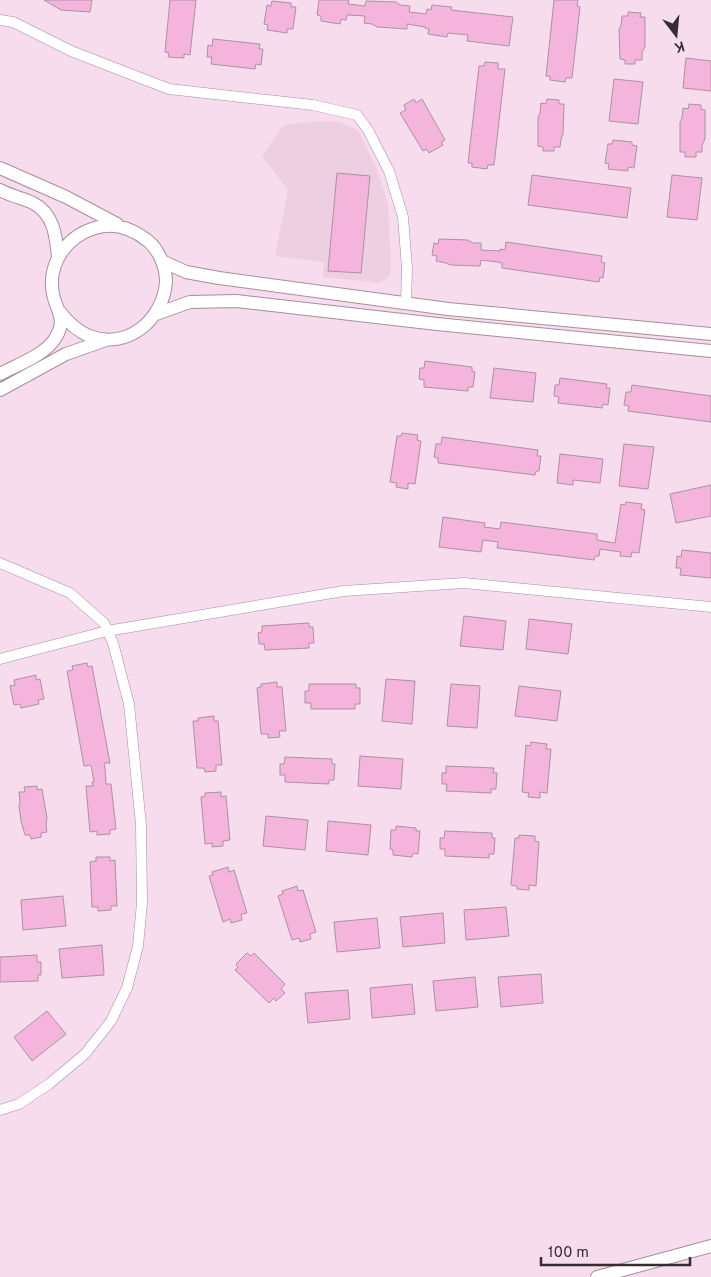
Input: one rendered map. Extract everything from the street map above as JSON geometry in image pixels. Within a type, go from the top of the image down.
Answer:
[{"type":"street","points":[[0,20],[13,22],[71,51],[169,89],[313,105],[357,115],[368,130],[389,171],[403,217],[407,268],[406,303]]},
{"type":"street","points":[[0,168],[66,197],[138,233],[152,245],[162,261],[166,279],[164,297],[156,314],[143,328],[127,336],[108,339],[66,354],[0,390]]},
{"type":"street","points":[[0,190],[34,204],[51,220],[56,238],[58,257]]},
{"type":"street","points":[[0,374],[49,347],[57,336],[60,312],[53,294],[52,275],[58,257],[69,242],[85,231],[102,226],[121,226]]},
{"type":"street","points":[[162,261],[186,272],[219,278],[458,310],[711,334]]},
{"type":"street","points":[[156,314],[190,302],[236,301],[437,324],[711,351]]},
{"type":"street","points":[[60,312],[73,326],[89,336],[108,339]]},
{"type":"street","points":[[0,563],[70,593],[104,623],[113,643],[129,704],[140,816],[142,903],[138,946],[127,988],[111,1021],[85,1054],[50,1084],[19,1104],[0,1110]]},
{"type":"street","points":[[0,660],[107,630],[344,591],[464,583],[711,607]]},
{"type":"street","points":[[598,1277],[711,1246]]},
{"type":"shaded area","points":[[318,121],[339,122],[358,130],[377,169],[388,204],[391,266],[390,276],[380,283],[323,277],[324,262],[275,256],[288,190],[262,156],[284,125]]},
{"type":"building","points":[[44,0],[92,0],[90,12],[61,10]]},
{"type":"building","points":[[170,0],[196,0],[190,55],[184,54],[184,58],[168,57],[169,53],[165,52]]},
{"type":"building","points":[[319,0],[349,0],[348,4],[365,6],[366,1],[396,2],[400,5],[410,6],[409,12],[426,14],[427,9],[431,10],[432,5],[452,7],[451,10],[513,17],[509,46],[467,41],[468,35],[448,33],[447,37],[428,34],[429,29],[425,27],[407,24],[407,29],[377,27],[364,23],[365,16],[347,15],[346,20],[341,19],[340,24],[321,21],[321,16],[317,15]]},
{"type":"building","points":[[554,0],[578,0],[577,6],[580,7],[572,78],[566,78],[565,82],[550,80],[550,76],[546,76]]},
{"type":"building","points":[[272,1],[291,3],[291,7],[296,7],[293,29],[287,29],[287,33],[267,30],[268,25],[264,24],[267,5],[271,6]]},
{"type":"building","points":[[628,12],[641,13],[640,17],[645,17],[645,47],[642,52],[642,60],[635,60],[635,64],[625,64],[625,60],[620,59],[619,29],[622,16],[628,16]]},
{"type":"building","points":[[213,39],[260,44],[259,49],[263,49],[261,65],[256,64],[255,69],[211,64],[212,57],[207,57],[208,45],[212,46]]},
{"type":"building","points":[[686,58],[711,61],[711,91],[683,88]]},
{"type":"building","points":[[485,62],[498,63],[498,69],[505,69],[494,165],[488,165],[487,169],[472,167],[472,163],[468,163],[479,66],[484,66]]},
{"type":"building","points":[[614,79],[643,82],[638,124],[609,121]]},
{"type":"building","points":[[414,99],[416,103],[422,99],[445,140],[441,142],[443,145],[429,153],[426,149],[423,151],[400,113],[406,110],[404,105]]},
{"type":"building","points":[[547,99],[559,100],[559,104],[564,104],[563,134],[560,147],[554,147],[554,151],[543,151],[543,147],[538,146],[538,117],[541,103],[546,104]]},
{"type":"building","points":[[689,104],[701,105],[701,109],[705,110],[705,139],[702,145],[702,152],[696,152],[696,157],[685,157],[685,152],[680,152],[680,122],[683,108],[688,109]]},
{"type":"building","points":[[613,140],[632,142],[632,145],[637,146],[634,168],[628,167],[628,171],[608,169],[609,164],[605,163],[608,144],[612,144]]},
{"type":"building","points":[[337,173],[370,176],[361,273],[328,271]]},
{"type":"building","points":[[532,175],[631,188],[627,218],[528,205]]},
{"type":"building","points":[[672,175],[702,178],[697,220],[667,217]]},
{"type":"building","points":[[439,239],[468,240],[473,243],[481,243],[481,250],[505,250],[506,242],[602,256],[601,262],[605,263],[603,278],[600,277],[599,282],[502,268],[502,263],[481,260],[480,266],[450,265],[436,261],[437,256],[432,255],[434,243],[438,244]]},
{"type":"building","points":[[425,361],[472,367],[472,371],[475,372],[473,387],[468,387],[468,391],[424,387],[424,380],[419,379],[420,368],[424,368]]},
{"type":"building","points":[[494,368],[536,373],[533,402],[490,398]]},
{"type":"building","points":[[560,378],[607,384],[606,388],[610,388],[608,405],[603,404],[602,408],[558,403],[559,397],[554,396],[555,385],[559,385]]},
{"type":"building","points":[[632,385],[711,396],[711,422],[628,411],[629,406],[624,405],[626,392],[631,392]]},
{"type":"building","points":[[402,433],[418,435],[417,440],[421,441],[415,484],[408,483],[408,489],[396,487],[397,483],[390,482],[397,436],[401,436]]},
{"type":"building","points":[[442,437],[538,450],[537,456],[541,456],[539,471],[536,471],[535,475],[438,463],[438,458],[434,457],[436,444],[441,444]]},
{"type":"building","points":[[624,444],[654,447],[648,489],[619,486]]},
{"type":"building","points":[[560,454],[603,459],[600,483],[573,480],[573,485],[557,483]]},
{"type":"building","points":[[711,485],[711,516],[676,523],[670,494]]},
{"type":"building","points":[[626,502],[642,504],[641,509],[645,510],[639,553],[632,552],[631,557],[620,556],[621,552],[600,549],[599,556],[595,556],[594,560],[497,548],[498,542],[483,540],[481,552],[439,547],[443,517],[485,523],[484,527],[500,529],[501,522],[597,534],[597,540],[615,543],[621,504],[625,505]]},
{"type":"building","points":[[682,550],[711,553],[711,578],[680,575],[681,568],[676,568],[677,556],[681,557]]},
{"type":"building","points":[[464,616],[506,621],[503,650],[460,646]]},
{"type":"building","points":[[529,619],[572,624],[568,654],[526,649]]},
{"type":"building","points":[[309,623],[309,627],[313,627],[314,643],[309,643],[309,648],[265,650],[264,644],[259,644],[258,633],[262,632],[262,626]]},
{"type":"building","points":[[87,663],[88,667],[92,666],[110,763],[104,763],[106,784],[111,784],[116,829],[110,830],[110,834],[97,835],[97,831],[90,832],[86,786],[93,786],[92,782],[94,782],[91,765],[84,766],[67,671],[73,670],[72,666]]},
{"type":"building","points":[[36,675],[36,680],[40,679],[44,699],[38,700],[39,704],[21,708],[20,704],[14,705],[10,686],[15,685],[14,680]]},
{"type":"building","points":[[386,679],[415,681],[412,724],[382,721]]},
{"type":"building","points":[[277,682],[277,687],[282,687],[286,731],[279,731],[280,737],[268,738],[268,734],[261,734],[257,688],[261,687],[261,684]]},
{"type":"building","points":[[309,684],[356,684],[356,688],[360,688],[360,704],[355,704],[355,709],[311,709],[311,703],[305,703],[305,691],[309,691]]},
{"type":"building","points":[[451,684],[480,686],[477,728],[447,726]]},
{"type":"building","points":[[519,686],[561,691],[557,721],[515,716]]},
{"type":"building","points":[[214,716],[214,721],[218,721],[222,765],[216,765],[216,771],[205,772],[204,768],[197,768],[193,721],[198,721],[198,718]]},
{"type":"building","points":[[531,742],[547,744],[546,749],[551,749],[547,793],[540,792],[540,798],[528,797],[529,793],[522,792],[526,745],[530,746]]},
{"type":"building","points":[[360,756],[403,759],[401,789],[358,786]]},
{"type":"building","points":[[285,757],[332,759],[332,764],[335,764],[334,780],[329,780],[329,784],[285,782],[285,775],[280,775],[280,764],[284,764]]},
{"type":"building","points":[[446,766],[494,768],[493,773],[497,773],[496,789],[491,789],[491,793],[446,791],[447,784],[442,784],[442,773],[446,773]]},
{"type":"building","points":[[37,786],[37,790],[42,789],[47,818],[47,832],[41,833],[41,837],[31,839],[30,835],[25,835],[21,821],[19,792],[25,792],[24,787]]},
{"type":"building","points":[[221,792],[221,797],[226,796],[230,840],[223,841],[223,846],[212,847],[212,843],[205,844],[201,797],[205,796],[205,793]]},
{"type":"building","points":[[266,816],[308,820],[305,850],[263,846]]},
{"type":"building","points":[[328,821],[371,825],[368,855],[326,851]]},
{"type":"building","points":[[396,826],[416,828],[416,831],[420,831],[418,854],[413,853],[412,857],[393,855],[393,850],[390,849],[391,830],[396,830]]},
{"type":"building","points":[[445,831],[492,833],[492,838],[495,838],[494,854],[489,854],[489,858],[445,856],[445,849],[440,849],[440,838],[444,838]]},
{"type":"building","points":[[519,835],[535,836],[535,841],[539,842],[536,886],[529,885],[529,890],[517,889],[517,886],[511,885],[515,838],[519,838]]},
{"type":"building","points":[[96,857],[110,857],[110,861],[115,860],[117,906],[111,906],[111,910],[98,911],[98,907],[92,907],[90,862],[96,861]]},
{"type":"building","points":[[228,867],[229,872],[234,870],[247,913],[241,914],[242,920],[231,923],[230,919],[223,922],[209,876],[213,875],[212,872]]},
{"type":"building","points":[[297,886],[298,891],[303,890],[316,932],[310,934],[311,939],[300,942],[299,938],[292,940],[278,896],[283,894],[282,891]]},
{"type":"building","points":[[63,896],[66,926],[23,930],[21,900]]},
{"type":"building","points":[[506,907],[509,936],[466,940],[464,910]]},
{"type":"building","points":[[443,913],[445,943],[403,947],[400,917]]},
{"type":"building","points":[[377,918],[380,948],[337,952],[334,922]]},
{"type":"building","points":[[102,945],[104,975],[62,978],[59,949]]},
{"type":"building","points":[[247,953],[251,956],[254,953],[285,984],[281,989],[285,993],[276,1001],[274,998],[269,1003],[235,970],[238,967],[236,964]]},
{"type":"building","points":[[37,955],[37,962],[41,962],[41,975],[38,975],[38,981],[0,982],[0,957]]},
{"type":"building","points":[[541,974],[543,1003],[501,1007],[498,977]]},
{"type":"building","points":[[475,977],[478,1007],[436,1011],[433,981]]},
{"type":"building","points":[[412,984],[415,1014],[372,1018],[370,988]]},
{"type":"building","points":[[348,990],[350,1019],[308,1023],[305,993]]},
{"type":"building","points":[[47,1011],[66,1034],[32,1061],[14,1037]]}]
